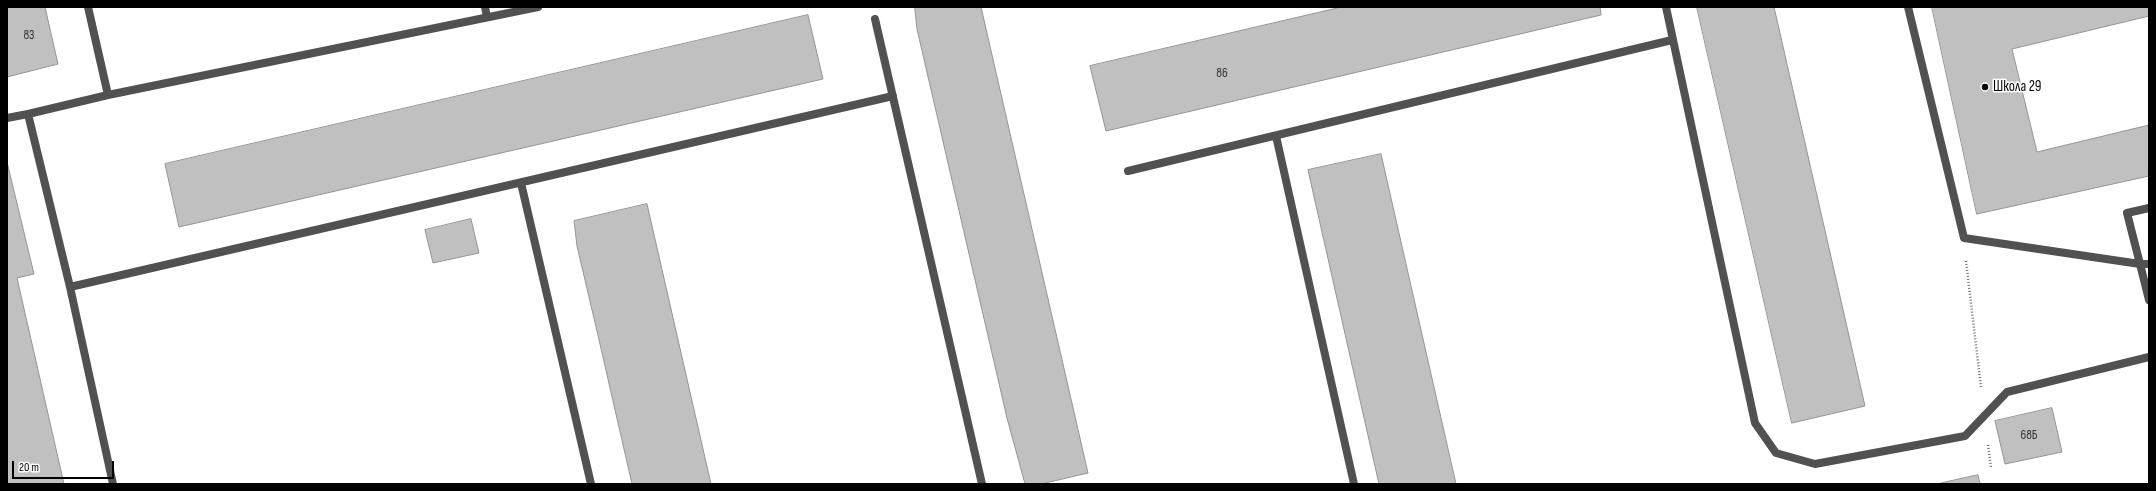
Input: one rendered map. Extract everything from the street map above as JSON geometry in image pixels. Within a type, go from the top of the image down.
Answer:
[{"type":"street","points":[[88,7],[108,95]]},
{"type":"street","points":[[485,7],[487,17]]},
{"type":"street","points":[[7,118],[108,95],[538,7]]},
{"type":"street","points":[[1666,7],[1755,423],[1776,453],[1815,464],[1965,436],[2007,392],[2149,357]]},
{"type":"street","points":[[1908,7],[1964,238],[2140,264],[2149,264]]},
{"type":"street","points":[[875,19],[982,484]]},
{"type":"street","points":[[1128,170],[1276,136],[1672,40]]},
{"type":"street","points":[[70,287],[892,96]]},
{"type":"street","points":[[28,114],[70,287],[113,484]]},
{"type":"street","points":[[1276,136],[1354,484]]},
{"type":"street","points":[[521,183],[591,484]]},
{"type":"street","points":[[2149,208],[2127,213],[2149,300]]},
{"type":"path","points":[[1964,238],[1991,467]]},
{"type":"building","points":[[7,7],[45,7],[58,64],[7,77]]},
{"type":"building","points":[[915,7],[981,7],[1088,473],[1041,484],[1025,484],[1007,418],[917,29]]},
{"type":"building","points":[[1342,7],[1600,7],[1601,15],[1106,131],[1090,66]]},
{"type":"building","points":[[1697,7],[1774,7],[1865,406],[1792,423]]},
{"type":"building","name":"Школа 29","points":[[1932,7],[2149,7],[2149,16],[2012,49],[2037,152],[2149,125],[2149,176],[1977,214]]},
{"type":"building","points":[[808,15],[823,79],[179,227],[165,164]]},
{"type":"building","points":[[1381,154],[1456,484],[1379,484],[1308,170]]},
{"type":"building","points":[[7,162],[34,274],[17,278],[64,484],[7,484]]},
{"type":"building","points":[[647,204],[711,484],[632,484],[577,246],[574,221]]},
{"type":"building","points":[[471,219],[479,253],[433,263],[425,230]]},
{"type":"building","points":[[2052,408],[2062,452],[2005,464],[1995,421]]},
{"type":"building","points":[[1978,475],[1980,484],[1937,484]]},
{"type":"place","name":"Школа 29","points":[[1985,87]]}]
